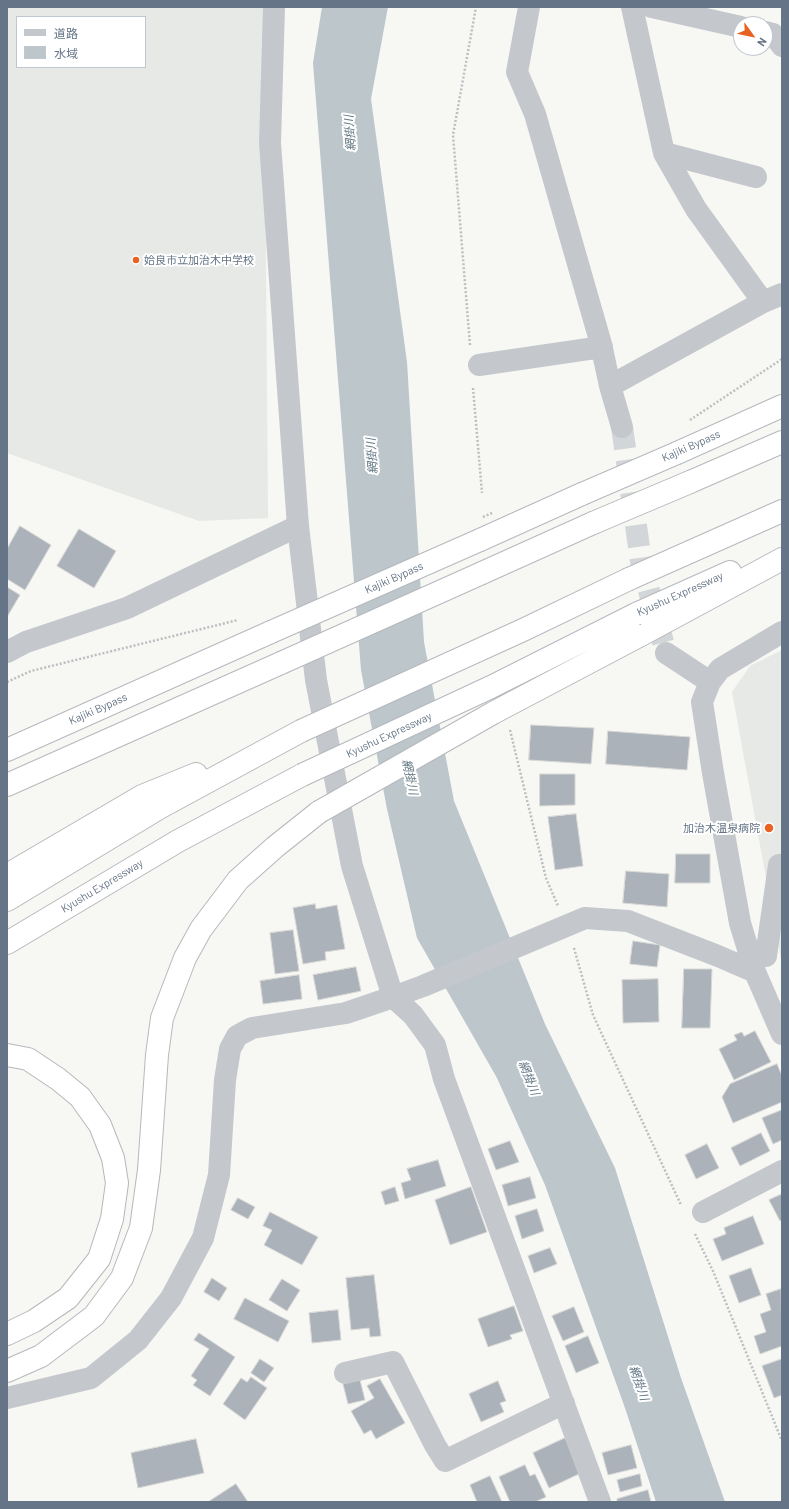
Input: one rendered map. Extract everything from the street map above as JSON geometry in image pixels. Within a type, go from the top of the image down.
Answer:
[{"type":"highway","name":"Kajiki Bypass","points":[[7,750],[782,406]]},
{"type":"highway","points":[[7,785],[593,523],[782,442]]},
{"type":"highway","points":[[7,875],[142,796],[301,731],[516,633],[628,579],[782,511]]},
{"type":"highway","name":"Kyushu Expressway","points":[[7,943],[178,841],[302,775],[491,687],[636,614],[782,549]]},
{"type":"highway","points":[[7,1371],[41,1356],[94,1316],[122,1278],[141,1228],[149,1170],[157,1055],[162,1018],[185,958],[201,929],[238,880],[318,812],[494,712],[782,559]]},
{"type":"highway","points":[[7,900],[159,808],[301,731]]},
{"type":"highway","points":[[7,1055],[28,1059],[80,1096],[100,1125],[113,1158],[117,1183],[112,1219],[99,1259],[68,1298],[34,1321],[7,1334]]},
{"type":"street","points":[[274,7],[270,143],[298,526],[316,680],[350,859],[393,996],[413,1015],[435,1045],[444,1080],[600,1502]]},
{"type":"street","points":[[529,7],[517,72],[535,114],[602,347],[610,386],[622,427]]},
{"type":"street","points":[[610,386],[772,298],[696,209],[664,153],[632,7]]},
{"type":"street","points":[[652,7],[733,25]]},
{"type":"street","points":[[773,34],[782,46]]},
{"type":"street","points":[[664,153],[756,177]]},
{"type":"street","points":[[474,365],[602,347]]},
{"type":"street","points":[[7,652],[26,642],[127,608],[298,526]]},
{"type":"street","points":[[782,632],[720,669],[710,682],[702,702],[713,773],[740,922],[761,964],[782,1034]]},
{"type":"street","points":[[666,653],[710,682]]},
{"type":"street","points":[[761,964],[779,865]]},
{"type":"street","points":[[7,1398],[91,1378],[138,1340],[171,1298],[203,1238],[207,1224],[219,1175],[225,1080],[230,1048],[236,1036],[252,1028],[346,1013],[423,986],[585,918],[628,921],[718,956],[761,964]]},
{"type":"street","points":[[761,964],[782,933]]},
{"type":"street","points":[[693,1217],[782,1171]]},
{"type":"street","points":[[345,1373],[393,1362],[435,1445],[445,1461],[564,1403]]},
{"type":"path","points":[[476,7],[453,135],[474,365],[482,493]]},
{"type":"path","points":[[684,424],[782,358]]},
{"type":"path","points":[[7,682],[31,671],[240,619]]},
{"type":"path","points":[[508,723],[546,878],[593,1015],[659,1161],[693,1217],[713,1271],[782,1441]]},
{"type":"shaded area","name":"姶良市立加治木中学校","points":[[7,7],[264,7],[268,518],[199,521],[7,453]]},
{"type":"shaded area","name":"加治木温泉病院","points":[[782,650],[782,965],[732,692],[750,666]]},
{"type":"water","name":"網掛川","points":[[322,7],[388,7],[371,99],[407,362],[424,642],[454,801],[545,1024],[615,1168],[681,1378],[725,1502],[656,1502],[625,1408],[545,1185],[497,1078],[417,938],[387,809],[361,670],[313,63]]},
{"type":"building","points":[[20,526],[51,545],[25,590],[7,579],[7,549]]},
{"type":"building","points":[[79,529],[116,551],[94,588],[57,566]]},
{"type":"building","points":[[7,587],[20,595],[7,617]]},
{"type":"building","points":[[531,725],[594,728],[591,764],[529,760]]},
{"type":"building","points":[[608,731],[690,737],[687,770],[606,764]]},
{"type":"building","points":[[540,774],[575,774],[575,805],[540,806]]},
{"type":"building","points":[[576,814],[583,866],[555,870],[548,817]]},
{"type":"building","points":[[676,854],[710,854],[710,883],[675,883]]},
{"type":"building","points":[[626,871],[669,874],[667,907],[623,903]]},
{"type":"building","points":[[315,904],[316,909],[337,905],[345,949],[325,952],[326,960],[303,964],[293,908]]},
{"type":"building","points":[[293,930],[299,971],[275,974],[270,933]]},
{"type":"building","points":[[633,941],[660,945],[657,967],[630,964]]},
{"type":"building","points":[[356,967],[361,991],[318,1000],[313,975]]},
{"type":"building","points":[[684,969],[712,969],[710,1028],[682,1028]]},
{"type":"building","points":[[299,975],[302,999],[263,1004],[260,981]]},
{"type":"building","points":[[658,979],[659,1022],[623,1023],[622,980]]},
{"type":"building","points":[[755,1031],[771,1062],[734,1080],[719,1049],[737,1040],[734,1035],[742,1032],[744,1036]]},
{"type":"building","points":[[777,1064],[782,1076],[782,1102],[733,1123],[722,1097],[730,1084]]},
{"type":"building","points":[[782,1110],[782,1140],[773,1144],[762,1118]]},
{"type":"building","points":[[761,1133],[770,1151],[740,1166],[731,1148]]},
{"type":"building","points":[[510,1141],[519,1162],[496,1170],[488,1149]]},
{"type":"building","points":[[707,1144],[719,1168],[696,1179],[685,1155]]},
{"type":"building","points":[[438,1160],[446,1186],[405,1199],[401,1183],[411,1180],[407,1169]]},
{"type":"building","points":[[530,1177],[536,1198],[508,1206],[502,1185]]},
{"type":"building","points":[[395,1187],[399,1201],[385,1205],[381,1192]]},
{"type":"building","points":[[471,1187],[487,1232],[450,1245],[435,1200]]},
{"type":"building","points":[[782,1194],[782,1220],[780,1221],[769,1200]]},
{"type":"building","points":[[238,1198],[255,1207],[248,1219],[231,1210]]},
{"type":"building","points":[[537,1209],[544,1231],[522,1239],[515,1216]]},
{"type":"building","points":[[270,1212],[318,1237],[302,1265],[264,1245],[272,1230],[263,1226]]},
{"type":"building","points":[[753,1216],[764,1244],[722,1261],[713,1239],[726,1234],[724,1228]]},
{"type":"building","points":[[550,1248],[557,1264],[534,1273],[528,1256]]},
{"type":"building","points":[[751,1268],[761,1295],[739,1303],[729,1276]]},
{"type":"building","points":[[374,1275],[381,1336],[370,1337],[369,1328],[351,1330],[346,1278]]},
{"type":"building","points":[[212,1278],[227,1288],[219,1301],[204,1292]]},
{"type":"building","points":[[282,1279],[300,1290],[287,1311],[269,1300]]},
{"type":"building","points":[[781,1289],[782,1346],[760,1354],[754,1336],[766,1332],[760,1314],[771,1310],[766,1294]]},
{"type":"building","points":[[245,1298],[289,1321],[278,1342],[234,1319]]},
{"type":"building","points":[[514,1306],[523,1331],[510,1335],[512,1339],[488,1347],[478,1319]]},
{"type":"building","points":[[574,1307],[584,1332],[563,1341],[552,1316]]},
{"type":"building","points":[[338,1310],[341,1340],[312,1343],[309,1313]]},
{"type":"building","points":[[199,1333],[235,1357],[210,1396],[193,1385],[197,1380],[191,1376],[209,1349],[194,1340]]},
{"type":"building","points":[[588,1336],[599,1363],[576,1373],[565,1346]]},
{"type":"building","points":[[260,1359],[274,1368],[264,1382],[251,1373]]},
{"type":"building","points":[[782,1359],[782,1395],[774,1398],[762,1366]]},
{"type":"building","points":[[251,1377],[267,1388],[245,1420],[223,1404],[241,1378],[247,1382]]},
{"type":"building","points":[[380,1379],[405,1423],[376,1439],[371,1430],[364,1434],[351,1411],[374,1398],[367,1386]]},
{"type":"building","points":[[360,1380],[365,1400],[348,1404],[343,1384]]},
{"type":"building","points":[[498,1381],[506,1401],[500,1403],[504,1412],[481,1422],[469,1394]]},
{"type":"building","points":[[565,1438],[581,1473],[549,1488],[533,1453]]},
{"type":"building","points":[[196,1439],[204,1473],[138,1488],[131,1453]]},
{"type":"building","points":[[631,1445],[637,1468],[608,1475],[602,1453]]},
{"type":"building","points":[[525,1465],[530,1476],[535,1474],[546,1497],[535,1502],[510,1502],[499,1477]]},
{"type":"building","points":[[640,1474],[642,1486],[620,1492],[617,1480]]},
{"type":"building","points":[[490,1476],[502,1502],[477,1502],[470,1485]]},
{"type":"building","points":[[236,1484],[248,1502],[208,1502]]},
{"type":"building","points":[[648,1490],[651,1502],[617,1502],[617,1499]]},
{"type":"tunnel","points":[[622,427],[641,561],[666,653]]},
{"type":"place","name":"姶良市立加治木中学校","points":[[136,260]]},
{"type":"place","name":"加治木温泉病院","points":[[769,828]]}]
